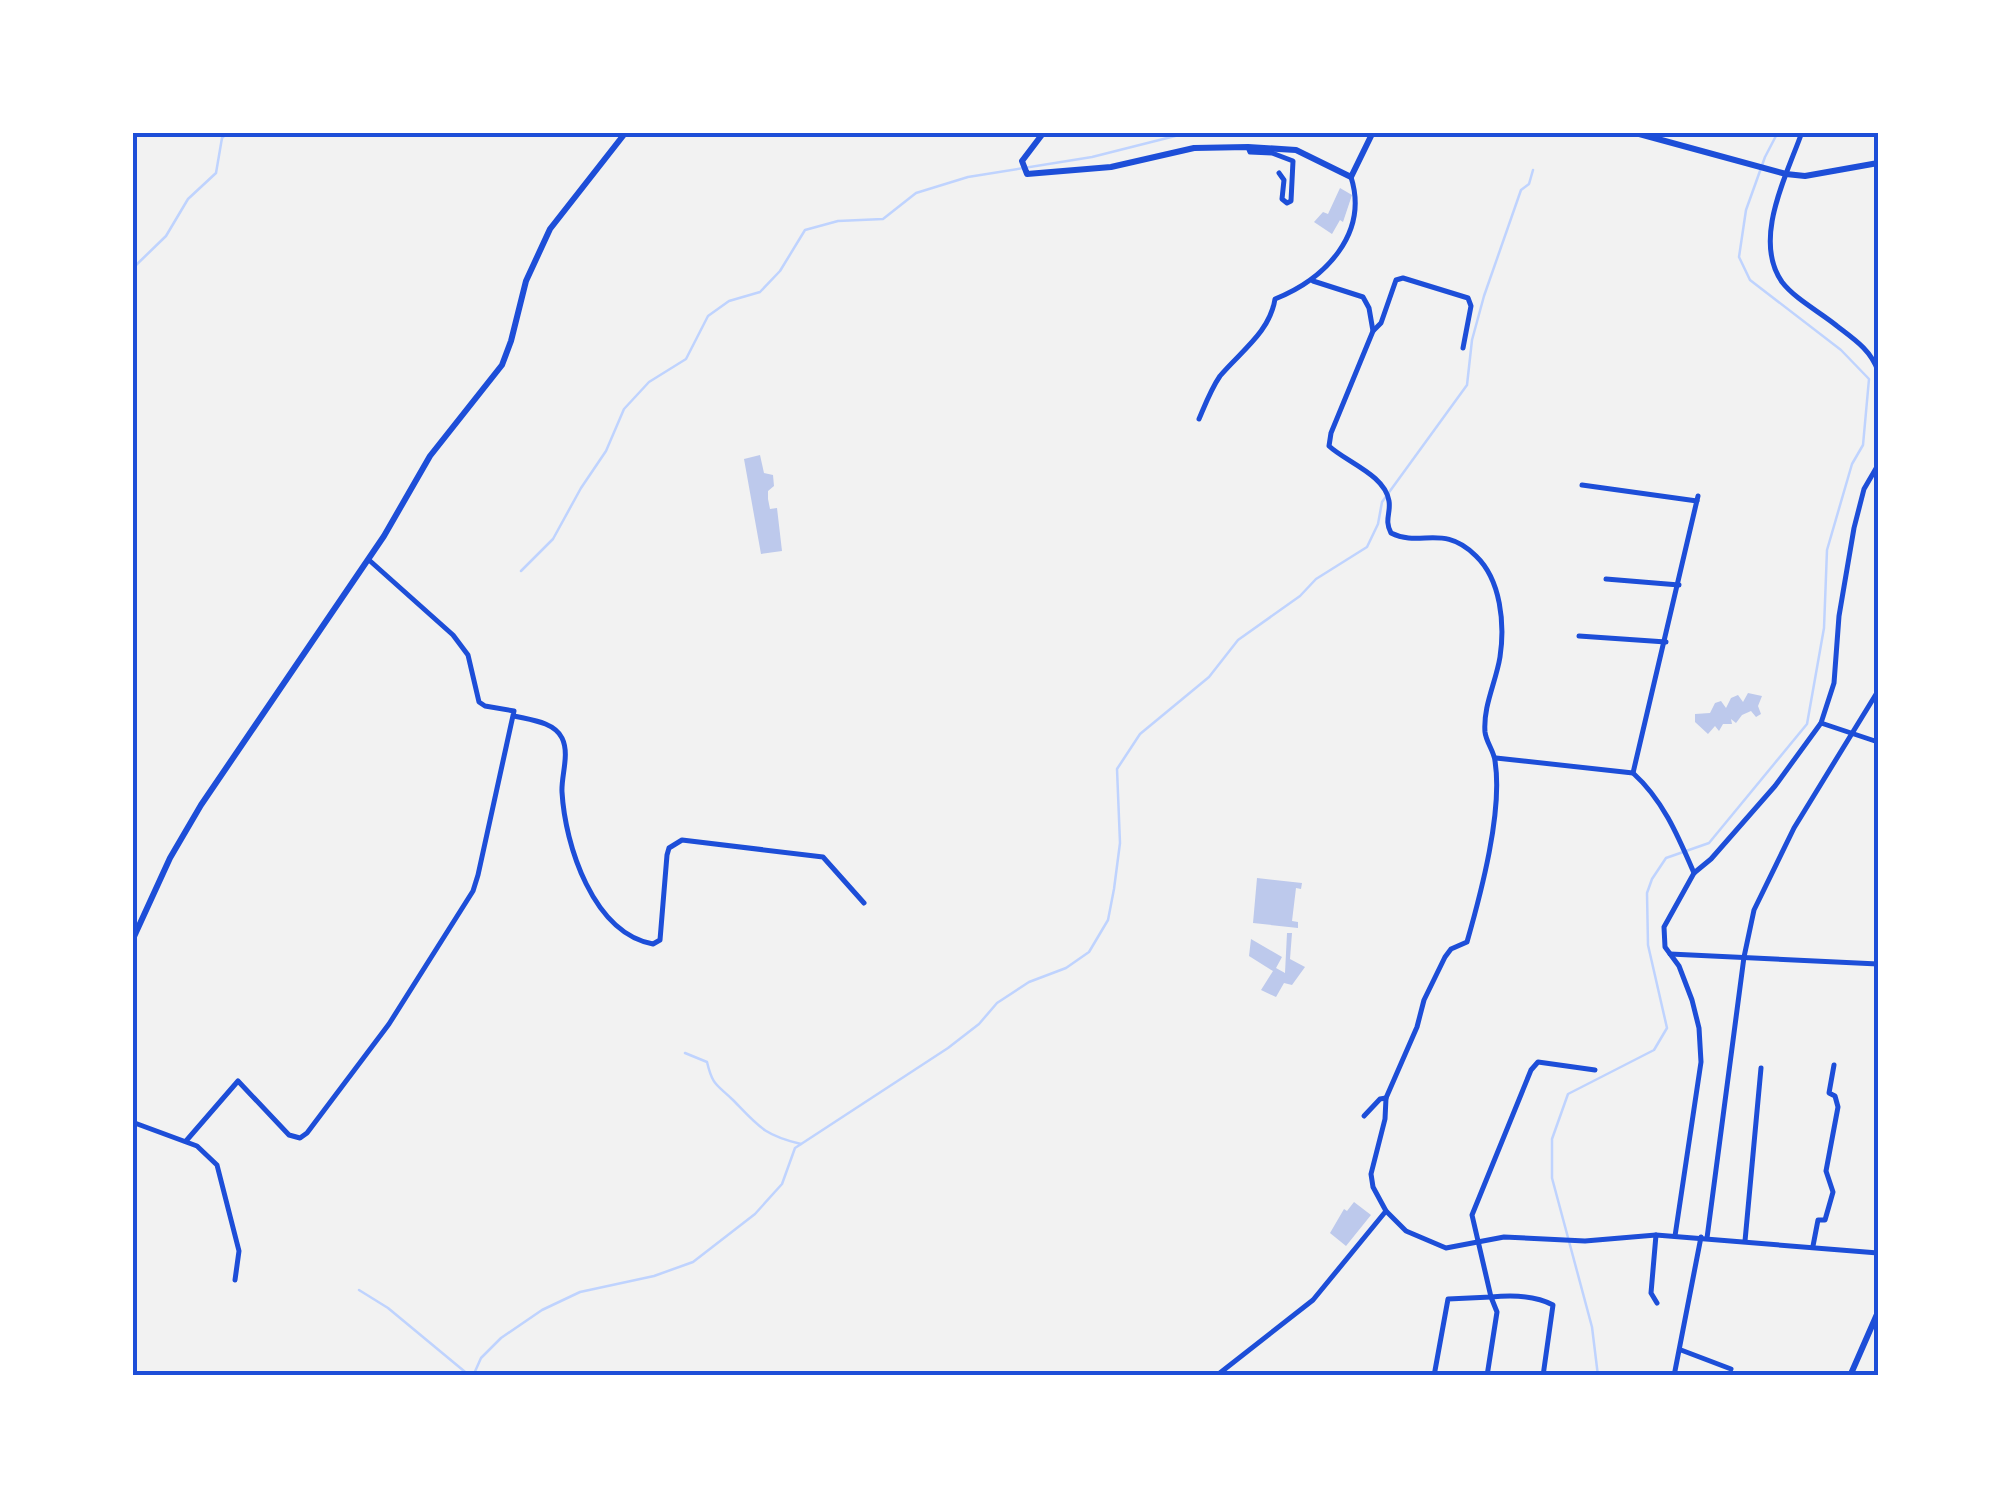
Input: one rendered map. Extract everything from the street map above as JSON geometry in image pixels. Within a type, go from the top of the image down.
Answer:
[{"type":"street","points":[[132,941],[183,832],[368,560],[430,456],[502,365],[512,341],[526,281],[550,229],[626,132]]},
{"type":"street","points":[[1044,132],[1022,161],[1023,171],[1030,176],[1064,169],[1110,167],[1194,148],[1248,147],[1288,148],[1352,177]]},
{"type":"street","points":[[1199,420],[1217,380],[1273,314],[1275,299],[1313,281],[1336,255],[1354,222],[1358,201],[1352,177],[1373,132]]},
{"type":"street","points":[[1632,132],[1786,174],[1806,176],[1878,163]]},
{"type":"street","points":[[1802,132],[1771,231],[1772,262],[1791,291],[1861,344],[1878,371]]},
{"type":"street","points":[[1248,147],[1250,152],[1272,153],[1293,161],[1290,201],[1286,203],[1282,199],[1284,180],[1279,172]]},
{"type":"street","points":[[1463,348],[1471,306],[1468,298],[1404,278],[1396,280],[1381,323],[1373,331],[1330,433],[1329,446],[1366,472],[1388,498],[1387,526],[1391,533],[1408,538],[1438,536],[1454,541],[1478,558],[1496,588],[1501,635],[1485,732],[1495,758],[1488,858],[1467,942],[1450,949],[1445,957],[1386,1098],[1385,1119],[1371,1174],[1373,1187],[1386,1211],[1406,1231],[1446,1248],[1504,1238],[1586,1240],[1656,1235],[1878,1253]]},
{"type":"street","points":[[1313,281],[1363,298],[1373,331]]},
{"type":"street","points":[[1675,1236],[1701,1062],[1692,1000],[1662,938],[1664,927],[1694,873],[1712,860],[1821,723],[1834,682],[1839,616],[1854,528],[1864,489],[1878,466]]},
{"type":"street","points":[[1582,485],[1698,498],[1633,772]]},
{"type":"street","points":[[186,1141],[238,1081],[289,1134],[300,1138],[307,1133],[389,1024],[473,891],[514,711],[479,702],[468,656],[453,635],[368,560]]},
{"type":"street","points":[[1606,579],[1678,585]]},
{"type":"street","points":[[1578,636],[1666,642]]},
{"type":"street","points":[[1674,1376],[1704,1238],[1744,957],[1760,891],[1878,690]]},
{"type":"street","points":[[514,716],[551,726],[561,735],[565,747],[563,805],[581,875],[600,907],[643,942],[653,944],[660,940],[667,854],[674,843],[682,840],[823,857],[864,902]]},
{"type":"street","points":[[1821,723],[1878,742]]},
{"type":"street","points":[[1495,758],[1633,772],[1657,797],[1694,873]]},
{"type":"street","points":[[1670,954],[1878,964]]},
{"type":"street","points":[[1487,1376],[1497,1312],[1472,1215],[1531,1070],[1538,1062],[1595,1070]]},
{"type":"street","points":[[1813,1246],[1818,1220],[1825,1220],[1832,1192],[1826,1171],[1838,1108],[1830,1093],[1834,1066]]},
{"type":"street","points":[[1745,1241],[1761,1068]]},
{"type":"street","points":[[1364,1116],[1380,1098],[1386,1098]]},
{"type":"street","points":[[132,1122],[186,1141],[208,1154],[216,1165],[239,1251],[235,1280]]},
{"type":"street","points":[[1216,1376],[1313,1300],[1386,1211]]},
{"type":"street","points":[[1656,1235],[1651,1293],[1658,1303]]},
{"type":"street","points":[[1434,1376],[1448,1299],[1491,1297],[1532,1298],[1553,1305],[1543,1376]]},
{"type":"street","points":[[1850,1376],[1878,1312]]},
{"type":"street","points":[[1681,1350],[1730,1369]]},
{"type":"building","points":[[1340,188],[1352,195],[1343,222],[1340,220],[1332,234],[1314,222],[1323,212],[1328,214]]},
{"type":"building","points":[[760,455],[764,473],[773,475],[774,486],[768,491],[768,499],[770,509],[777,508],[782,551],[761,554],[744,459]]},
{"type":"building","points":[[1748,693],[1762,696],[1758,706],[1761,714],[1756,717],[1751,711],[1736,723],[1731,719],[1732,724],[1723,724],[1719,731],[1715,726],[1708,734],[1695,722],[1695,714],[1710,713],[1715,703],[1721,701],[1726,708],[1731,698],[1738,695],[1743,702]]},
{"type":"building","points":[[1257,878],[1302,883],[1301,889],[1296,888],[1292,921],[1298,922],[1298,928],[1253,923]]},
{"type":"building","points":[[1287,933],[1292,933],[1290,959],[1305,967],[1292,985],[1284,983],[1276,997],[1261,990],[1273,971],[1249,956],[1251,939],[1282,957],[1276,968],[1285,973]]},
{"type":"building","points":[[1354,1202],[1371,1215],[1346,1246],[1330,1233],[1344,1209],[1347,1211]]},
{"type":"waterway","points":[[132,269],[166,236],[188,199],[216,173],[222,138],[228,132]]},
{"type":"waterway","points":[[521,571],[553,539],[606,451],[624,409],[649,382],[686,359],[708,316],[729,301],[760,292],[780,271],[805,230],[838,221],[883,219],[916,193],[968,177],[1092,157],[1191,132]]},
{"type":"waterway","points":[[1598,1376],[1592,1327],[1552,1178],[1552,1139],[1568,1094],[1654,1050],[1667,1028],[1648,945],[1647,893],[1652,879],[1666,858],[1709,843],[1807,724],[1824,628],[1827,550],[1852,464],[1863,445],[1869,379],[1841,350],[1750,280],[1739,257],[1746,210],[1778,132]]},
{"type":"waterway","points":[[473,1376],[481,1358],[501,1338],[542,1310],[580,1292],[654,1276],[693,1262],[755,1214],[782,1184],[795,1148],[948,1048],[979,1024],[997,1003],[1089,952],[1108,920],[1114,889],[1120,843],[1117,769],[1140,734],[1209,677],[1238,640],[1300,596],[1316,579],[1367,547],[1378,524],[1382,502],[1467,385],[1472,340],[1484,296],[1521,190],[1529,184],[1533,170]]},
{"type":"waterway","points":[[685,1053],[707,1062],[716,1084],[763,1129],[801,1144]]},
{"type":"waterway","points":[[359,1290],[388,1308],[470,1376]]}]
